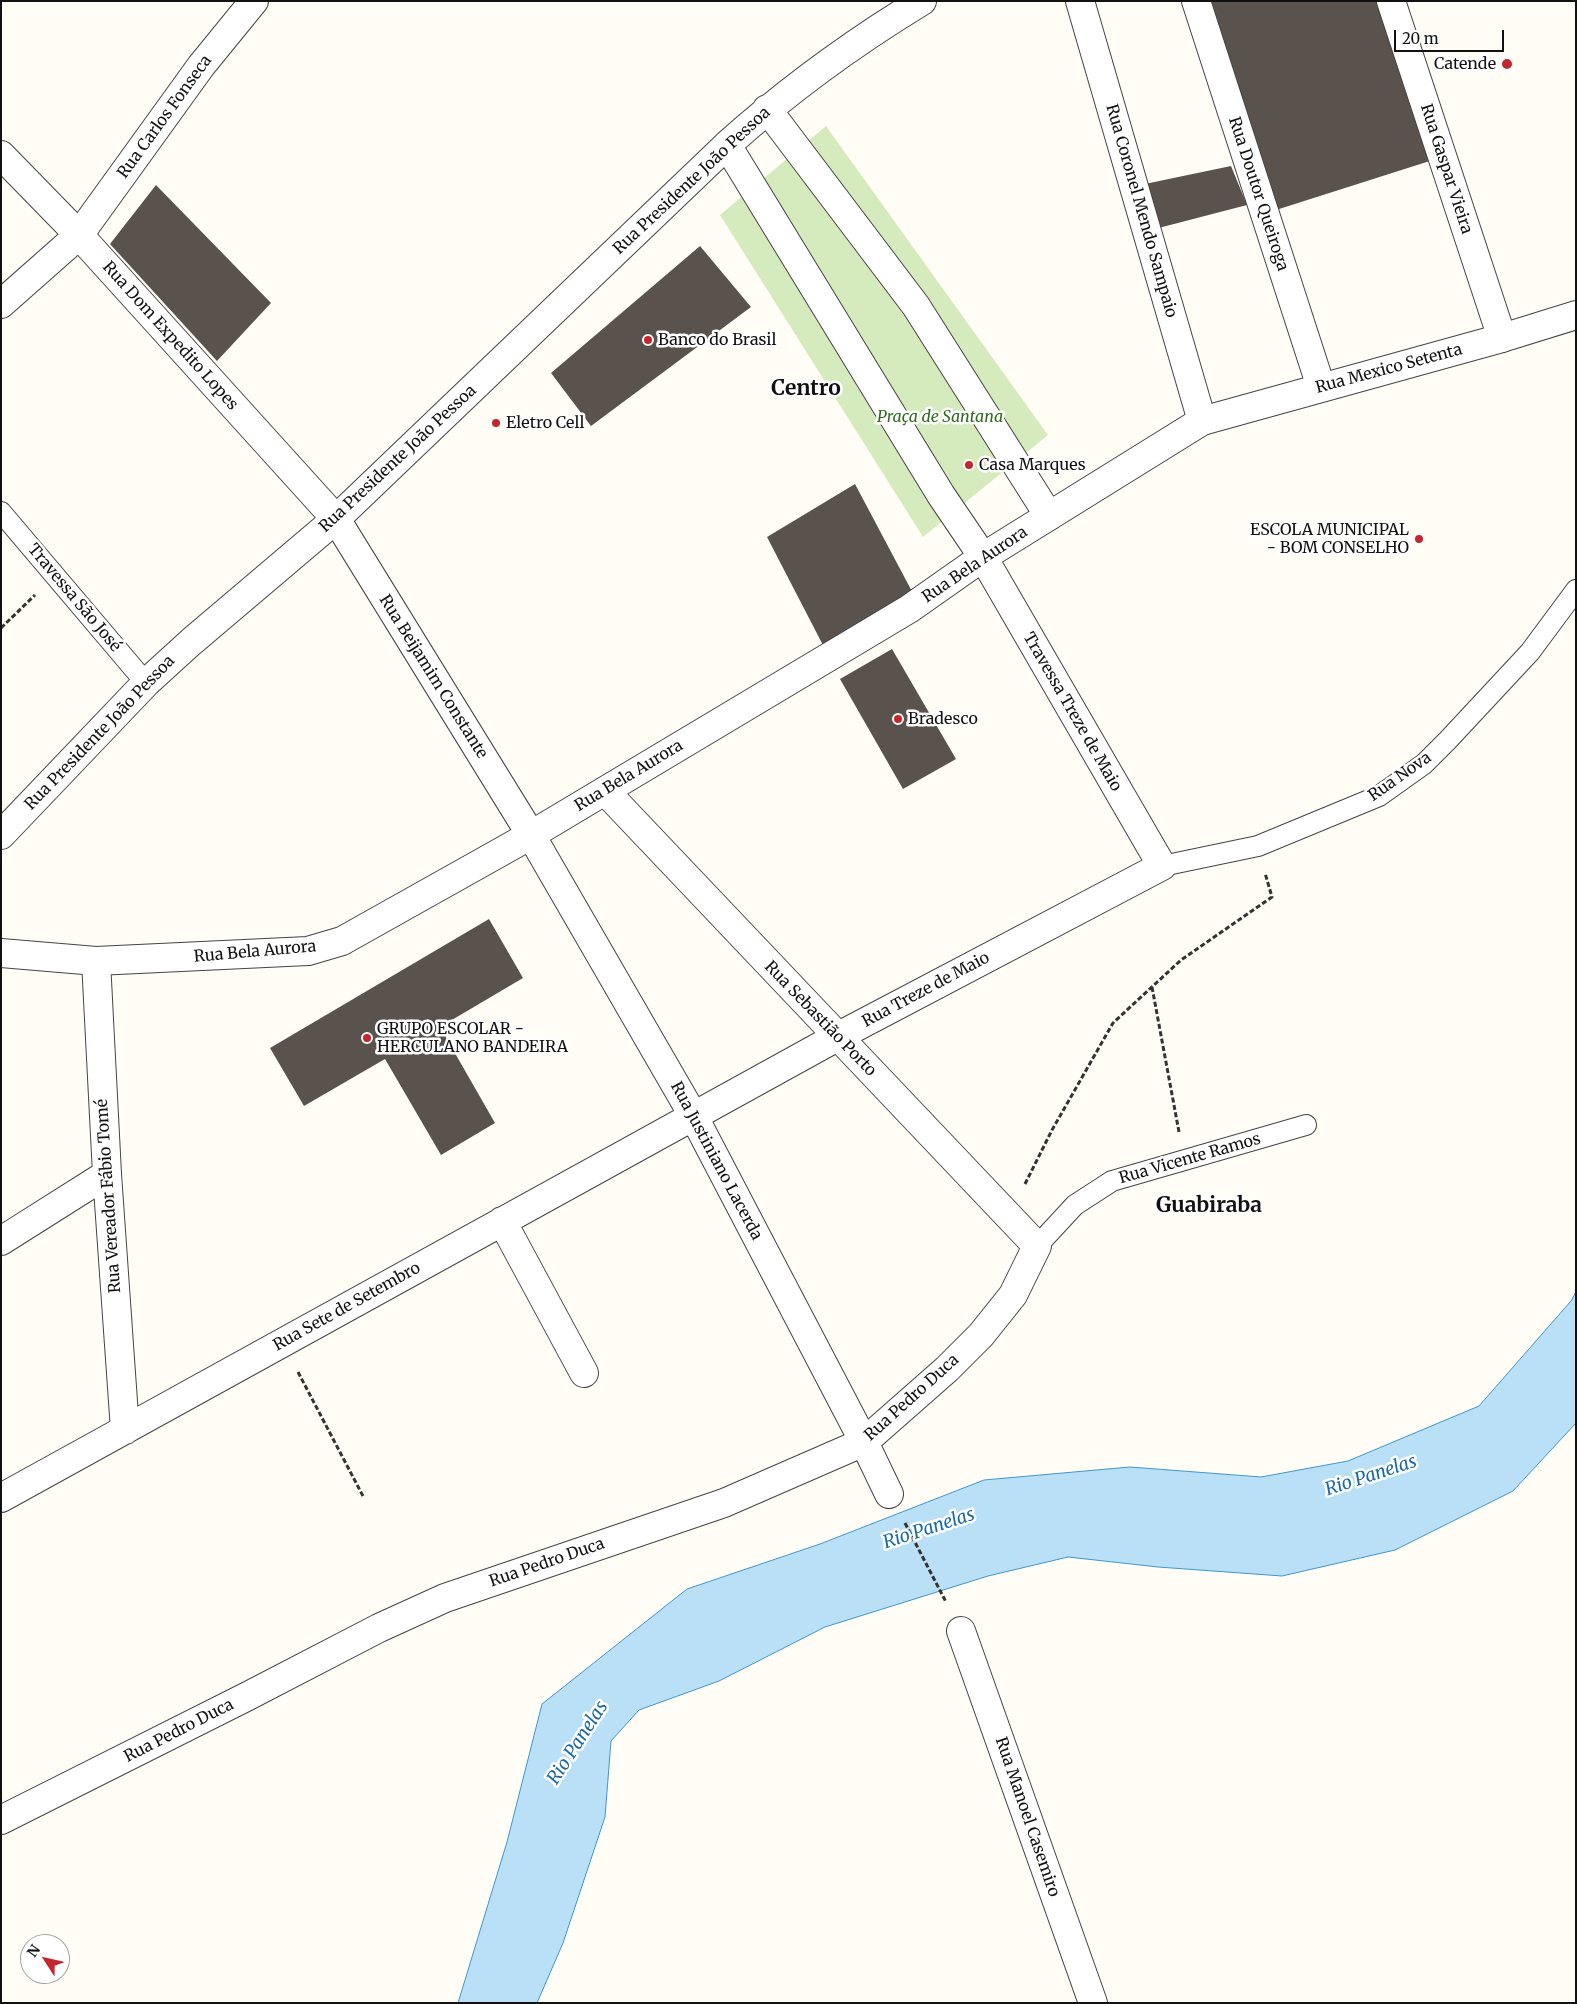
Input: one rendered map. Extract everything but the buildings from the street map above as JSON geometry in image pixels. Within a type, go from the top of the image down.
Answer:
[{"type":"street","name":"Rua Carlos Fonseca","points":[[1,304],[79,235],[201,66],[254,1]]},
{"type":"street","name":"Rua Presidente João Pessoa","points":[[1,835],[146,684],[191,642],[336,519],[727,145],[767,109],[798,86],[882,26],[922,1]]},
{"type":"street","name":"Rua Coronel Mendo Sampaio","points":[[1080,1],[1202,421]]},
{"type":"street","name":"Rua Doutor Queiroga","points":[[1196,1],[1321,387]]},
{"type":"street","name":"Rua Gaspar Vieira","points":[[1391,1],[1502,338]]},
{"type":"street","points":[[767,109],[916,306],[1050,516]]},
{"type":"street","points":[[727,145],[941,494],[983,557]]},
{"type":"street","name":"Rua Dom Expedito Lopes","points":[[1,155],[79,235],[336,519]]},
{"type":"street","name":"Rua Mexico Setenta","points":[[1202,421],[1502,338],[1576,315]]},
{"type":"street","name":"Rua Bela Aurora","points":[[1,953],[96,962],[308,951],[342,941],[531,835],[909,609],[983,557],[1202,421]]},
{"type":"street","name":"Rua Beijamim Constante","points":[[336,519],[531,835]]},
{"type":"street","name":"Travessa Treze de Maio","points":[[983,557],[1162,866]]},
{"type":"street","name":"Rua Sebastião Porto","points":[[604,791],[1037,1246]]},
{"type":"street","name":"Rua Justiniano Lacerda","points":[[531,835],[694,1117],[864,1442],[889,1494]]},
{"type":"street","name":"Rua Treze de Maio","points":[[694,1117],[837,1037],[1162,866]]},
{"type":"street","name":"Rua Vereador Fábio Tomé","points":[[96,962],[107,1174],[125,1430]]},
{"type":"street","name":"Rua Sete de Setembro","points":[[1,1498],[694,1117]]},
{"type":"street","points":[[1,1241],[107,1174]]},
{"type":"street","points":[[502,1221],[584,1373]]},
{"type":"street","name":"Rua Pedro Duca","points":[[1,1820],[237,1702],[379,1628],[445,1598],[724,1503],[864,1442],[947,1369],[981,1335],[1013,1295],[1037,1246]]},
{"type":"street","name":"Rua Manoel Casemiro","points":[[961,1631],[1093,2003]]},
{"type":"lane","name":"Travessa São José","points":[[1,512],[146,684]]},
{"type":"lane","name":"Rua Nova","points":[[1162,866],[1258,846],[1379,796],[1424,764],[1530,652],[1576,590]]},
{"type":"lane","name":"Rua Vicente Ramos","points":[[1037,1246],[1075,1205],[1112,1181],[1306,1125]]},
{"type":"path","points":[[1,628],[55,576]]},
{"type":"path","points":[[1010,1218],[1052,1130],[1113,1023],[1182,960],[1272,897],[1258,846]]},
{"type":"path","points":[[1152,987],[1185,1160]]},
{"type":"path","points":[[283,1343],[364,1498]]},
{"type":"path","points":[[889,1494],[961,1631]]},
{"type":"green space","name":"Praça de Santana","points":[[826,126],[1048,435],[923,537],[720,215]]},
{"type":"water","name":"Rio Panelas","points":[[1576,1292],[1576,1423],[1513,1491],[1395,1550],[1282,1576],[1158,1567],[1068,1557],[988,1576],[825,1627],[719,1681],[639,1710],[611,1741],[605,1817],[563,1943],[537,2003],[458,2003],[507,1842],[542,1704],[687,1589],[820,1544],[984,1480],[1130,1467],[1261,1477],[1348,1461],[1479,1406],[1571,1301]]},
{"type":"place","name":"Catende","points":[[1507,64]]},
{"type":"place","name":"Banco do Brasil","points":[[648,340]]},
{"type":"place","name":"Eletro Cell","points":[[496,423]]},
{"type":"place","name":"Casa Marques","points":[[969,465]]},
{"type":"place","name":"ESCOLA MUNICIPAL - BOM CONSELHO","points":[[1419,539]]},
{"type":"place","name":"Bradesco","points":[[898,719]]},
{"type":"place","name":"GRUPO ESCOLAR - HERCULANO BANDEIRA","points":[[367,1038]]},
{"type":"district","name":"Centro","points":[[806,389]]},
{"type":"district","name":"Guabiraba","points":[[1209,1206]]}]
